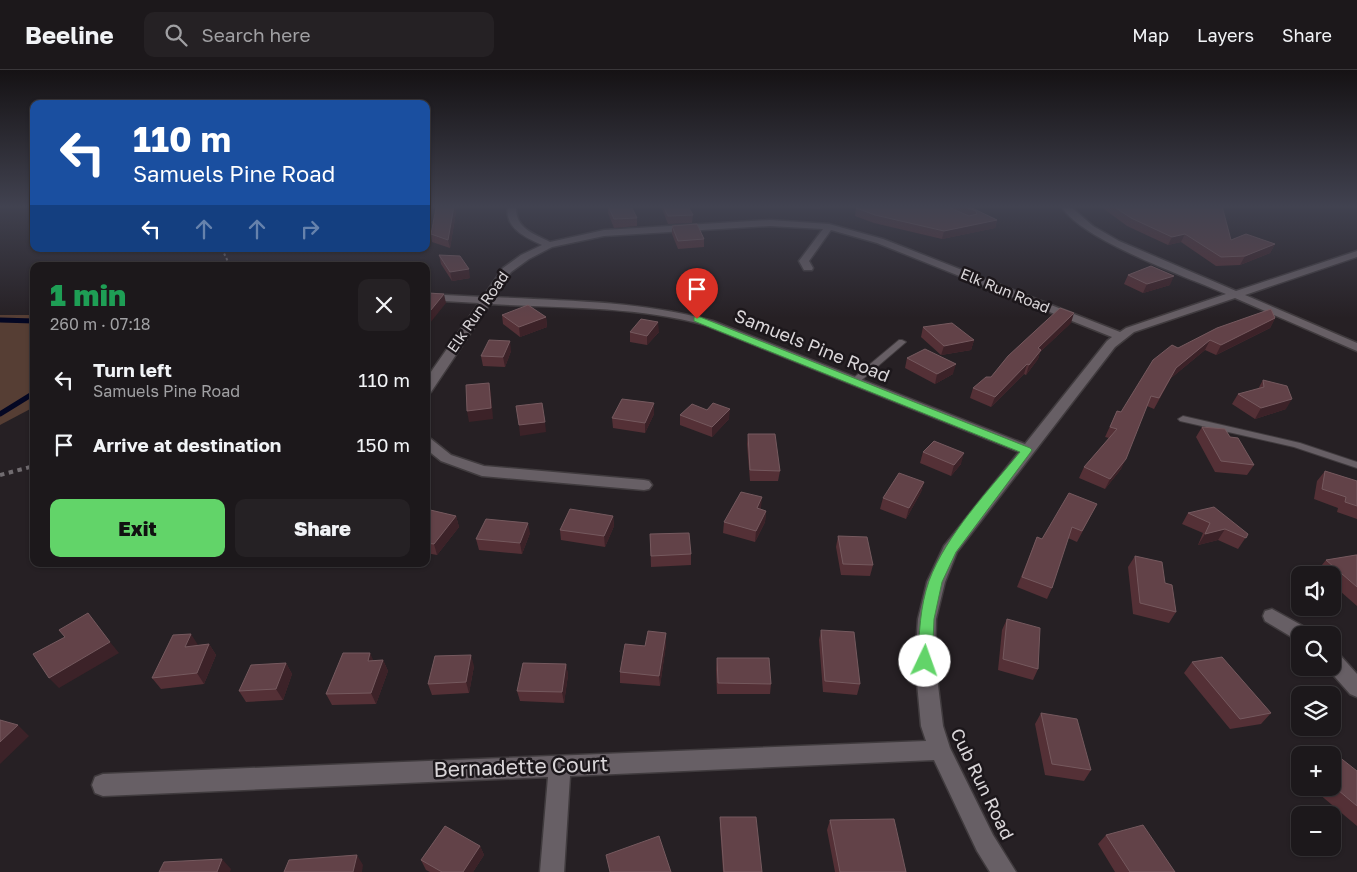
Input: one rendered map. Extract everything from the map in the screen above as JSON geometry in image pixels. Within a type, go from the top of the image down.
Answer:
[{"type":"street","name":"Elk Run Road","points":[[430,383],[485,300],[512,265],[555,243]]},
{"type":"street","points":[[808,268],[804,261],[817,243]]},
{"type":"street","name":"Elk Run Road","points":[[885,243],[1119,336]]},
{"type":"street","points":[[1117,243],[1357,347]]},
{"type":"street","name":"Cub Run Road","points":[[1004,872],[986,843],[940,750],[932,726],[925,661],[927,619],[936,582],[950,550],[1026,450],[1110,344],[1119,336],[1130,330],[1357,254]]},
{"type":"street","name":"Samuels Pine Road","points":[[430,297],[643,309],[678,314],[709,324],[1026,450]]},
{"type":"street","points":[[430,445],[446,458],[482,471],[644,485]]},
{"type":"street","points":[[1272,616],[1291,628]]},
{"type":"street","points":[[1341,670],[1357,688]]},
{"type":"street","name":"Bernadette Court","points":[[103,785],[940,750]]},
{"type":"street","points":[[552,872],[560,765]]},
{"type":"lane","points":[[854,382],[902,342]]},
{"type":"lane","points":[[1183,419],[1297,445],[1357,464]]},
{"type":"path","points":[[0,475],[30,467]]},
{"type":"shaded area","points":[[0,315],[30,315],[30,409],[0,425]]},
{"type":"building","points":[[1200,243],[1275,244],[1245,256],[1221,257]]},
{"type":"building","points":[[439,255],[460,256],[469,269],[450,272]]},
{"type":"building","points":[[1151,266],[1174,276],[1147,284],[1128,275]]},
{"type":"building","points":[[430,293],[444,294],[430,311]]},
{"type":"building","points":[[528,305],[546,317],[519,327],[502,315]]},
{"type":"building","points":[[1060,308],[1074,313],[1038,348],[1041,350],[1029,365],[1027,364],[995,397],[973,388],[986,377],[991,377],[1008,356]]},
{"type":"building","points":[[1271,309],[1275,318],[1221,345],[1210,340],[1176,368],[1159,398],[1151,396],[1126,459],[1110,479],[1084,467],[1117,429],[1110,427],[1117,411],[1121,412],[1153,360],[1172,345],[1178,348],[1217,328]]},
{"type":"building","points":[[641,319],[658,322],[647,336],[630,332]]},
{"type":"building","points":[[952,323],[974,340],[944,346],[923,327]]},
{"type":"building","points":[[489,340],[510,341],[503,357],[481,356]]},
{"type":"building","points":[[925,349],[956,364],[937,374],[907,358]]},
{"type":"building","points":[[1263,380],[1287,386],[1292,399],[1261,408],[1238,394],[1264,387]]},
{"type":"building","points":[[489,383],[491,408],[467,411],[466,385]]},
{"type":"building","points":[[622,399],[654,403],[645,423],[612,418]]},
{"type":"building","points":[[542,403],[545,422],[519,425],[516,406]]},
{"type":"building","points":[[713,403],[730,409],[712,427],[680,415],[692,404],[707,410]]},
{"type":"building","points":[[1202,427],[1225,429],[1230,437],[1238,438],[1254,465],[1221,461]]},
{"type":"building","points":[[748,434],[775,434],[780,471],[750,470]]},
{"type":"building","points":[[934,441],[964,453],[954,465],[923,452]]},
{"type":"building","points":[[1325,471],[1357,481],[1357,506],[1345,502],[1346,497],[1322,489]]},
{"type":"building","points":[[899,473],[924,482],[909,508],[883,498]]},
{"type":"building","points":[[741,492],[762,497],[757,508],[766,511],[756,531],[724,522]]},
{"type":"building","points":[[1069,493],[1097,504],[1082,531],[1072,527],[1052,588],[1022,577],[1037,537],[1042,539]]},
{"type":"building","points":[[1214,507],[1248,534],[1246,538],[1225,529],[1205,534],[1210,523],[1188,513]]},
{"type":"building","points":[[570,509],[613,516],[604,536],[560,530]]},
{"type":"building","points":[[430,510],[456,516],[434,544],[430,544]]},
{"type":"building","points":[[486,519],[528,523],[520,543],[476,539]]},
{"type":"building","points":[[689,533],[691,554],[651,556],[650,534]]},
{"type":"building","points":[[838,536],[867,537],[873,565],[843,564]]},
{"type":"building","points":[[1357,555],[1357,587],[1341,573],[1341,566],[1333,566],[1326,560]]},
{"type":"building","points":[[1135,556],[1162,562],[1165,583],[1172,585],[1176,612],[1140,603]]},
{"type":"building","points":[[88,613],[110,642],[49,678],[33,654],[65,637],[59,630]]},
{"type":"building","points":[[1007,619],[1040,628],[1038,669],[1003,659]]},
{"type":"building","points":[[821,630],[854,632],[860,684],[825,681]]},
{"type":"building","points":[[648,631],[666,633],[659,676],[620,672],[625,644],[645,646]]},
{"type":"building","points":[[191,634],[185,647],[209,644],[197,673],[152,678],[173,635]]},
{"type":"building","points":[[343,653],[370,653],[368,661],[383,660],[371,693],[326,694]]},
{"type":"building","points":[[471,655],[466,682],[428,684],[435,656]]},
{"type":"building","points":[[1222,657],[1271,713],[1240,719],[1192,662]]},
{"type":"building","points":[[717,658],[769,658],[771,684],[718,683]]},
{"type":"building","points":[[286,663],[276,689],[239,691],[251,665]]},
{"type":"building","points":[[523,663],[566,664],[562,692],[517,691]]},
{"type":"building","points":[[1041,713],[1077,719],[1091,770],[1052,764]]},
{"type":"building","points":[[0,720],[18,725],[0,742]]},
{"type":"building","points":[[1341,758],[1357,771],[1357,806],[1341,793]]},
{"type":"building","points":[[720,817],[756,817],[762,872],[724,872]]},
{"type":"building","points":[[894,819],[906,872],[840,872],[830,820]]},
{"type":"building","points":[[1143,825],[1175,872],[1130,872],[1106,835]]},
{"type":"building","points":[[445,826],[480,846],[463,872],[442,872],[421,860]]},
{"type":"building","points":[[659,836],[671,872],[610,872],[606,855]]},
{"type":"building","points":[[357,855],[353,872],[284,872],[289,860]]},
{"type":"building","points":[[222,859],[217,872],[159,872],[164,862]]},
{"type":"waterway","points":[[0,320],[30,321]]},
{"type":"waterway","points":[[0,414],[30,395]]},
{"type":"route","points":[[697,319],[1026,450],[950,550],[936,582],[927,619],[925,661]]}]
